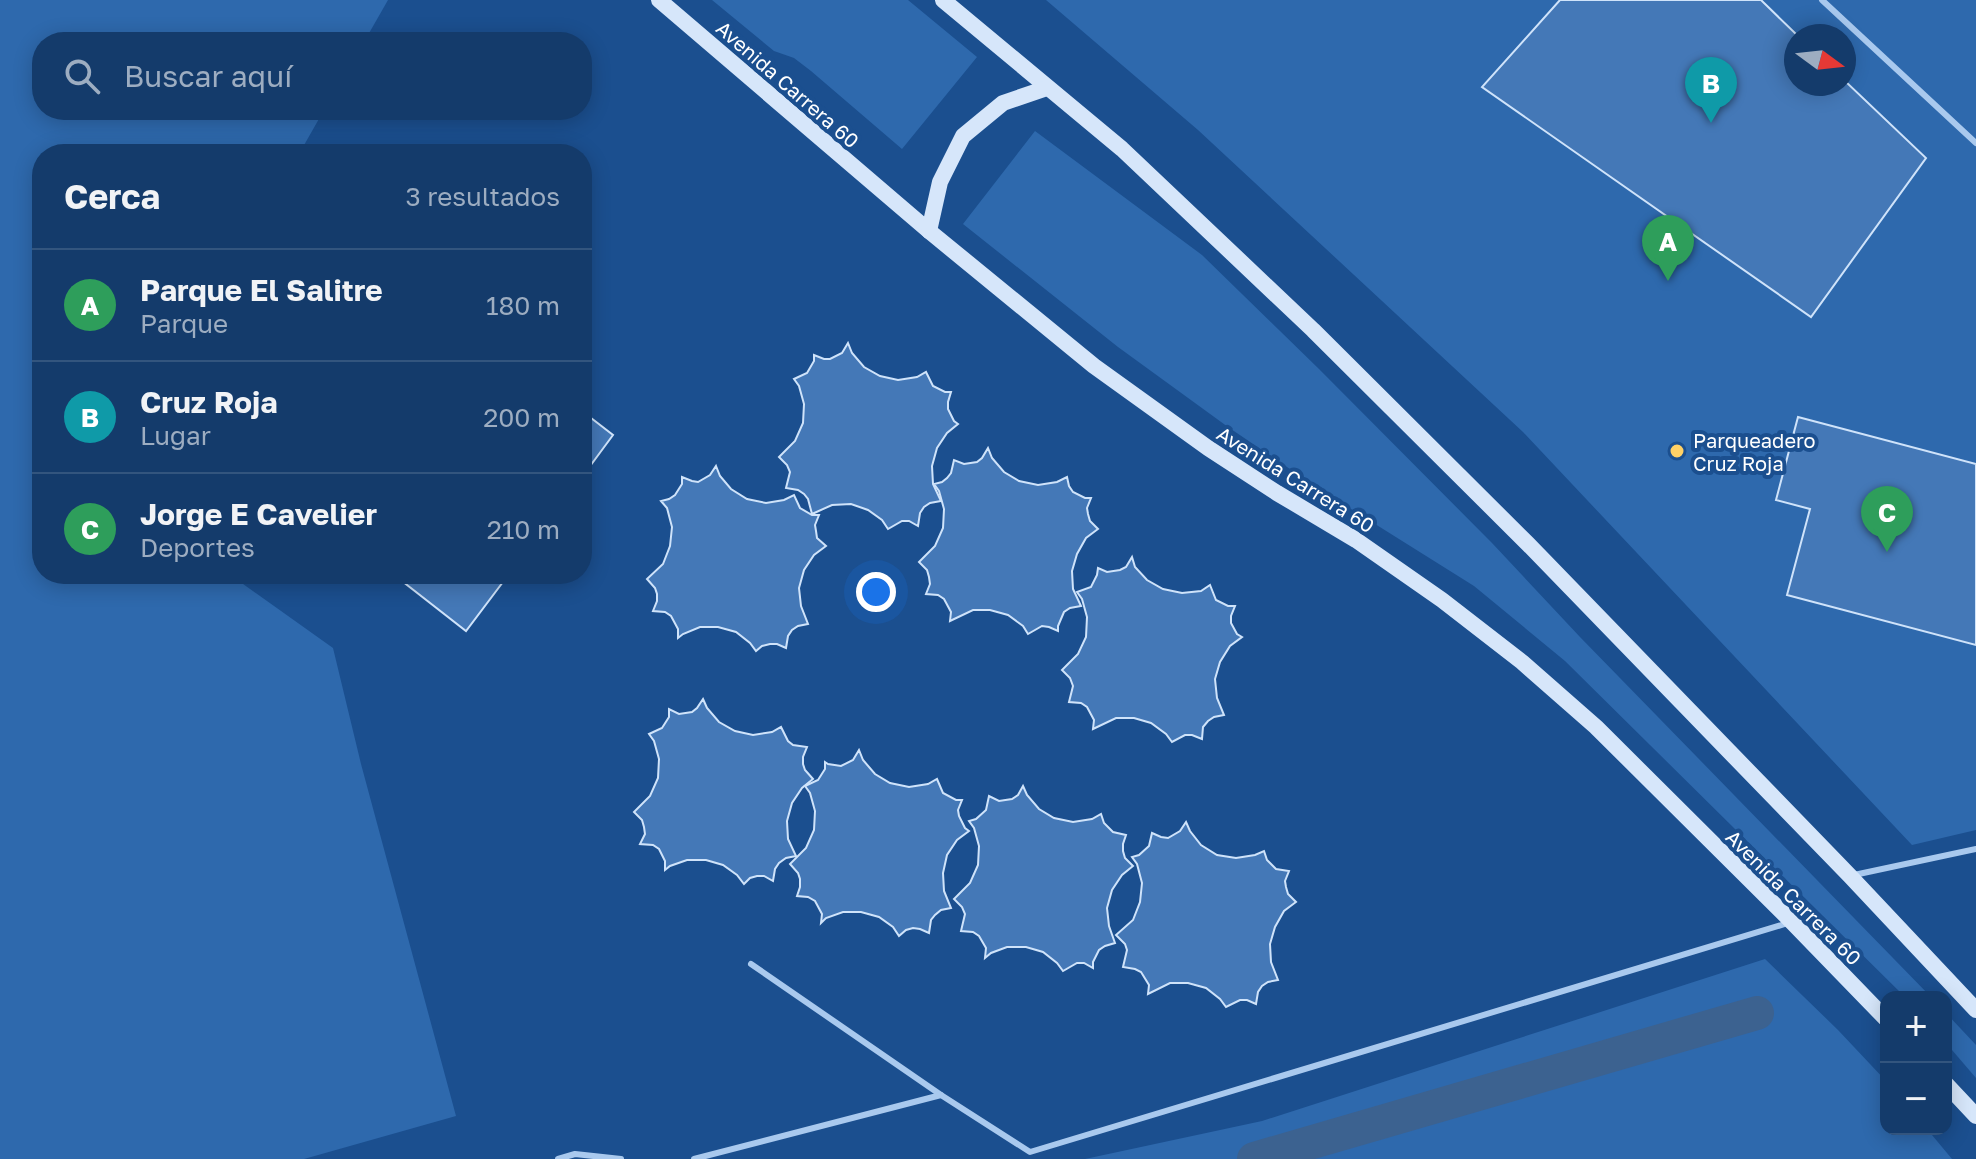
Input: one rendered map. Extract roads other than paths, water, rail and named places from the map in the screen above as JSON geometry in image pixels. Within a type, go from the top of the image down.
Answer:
[{"type":"main road","name":"Avenida Carrera 60","points":[[659,0],[929,231],[1094,366],[1265,486],[1356,540],[1513,654],[1596,727],[1880,1013]]},
{"type":"main road","points":[[943,0],[1122,149],[1313,330],[1528,544],[1976,1010]]},
{"type":"main road","points":[[929,231],[940,182],[963,136],[1003,103],[1047,88]]},
{"type":"main road","points":[[1952,1090],[1976,1116]]},
{"type":"lane","points":[[1822,0],[1976,143]]},
{"type":"lane","points":[[1850,876],[1976,849]]},
{"type":"lane","points":[[751,964],[941,1095],[1030,1152],[1792,922]]},
{"type":"lane","points":[[694,1159],[941,1095]]},
{"type":"lane","points":[[558,1159],[575,1154],[621,1159]]},
{"type":"waterway","points":[[1254,1159],[1757,1013]]},
{"type":"place","name":"Cruz Roja","points":[[1711,123]]},
{"type":"place","name":"Parque El Salitre","points":[[1668,281]]},
{"type":"place","name":"Parqueadero Cruz Roja","points":[[1677,451]]},
{"type":"place","name":"Jorge E Cavelier","points":[[1887,552]]}]
